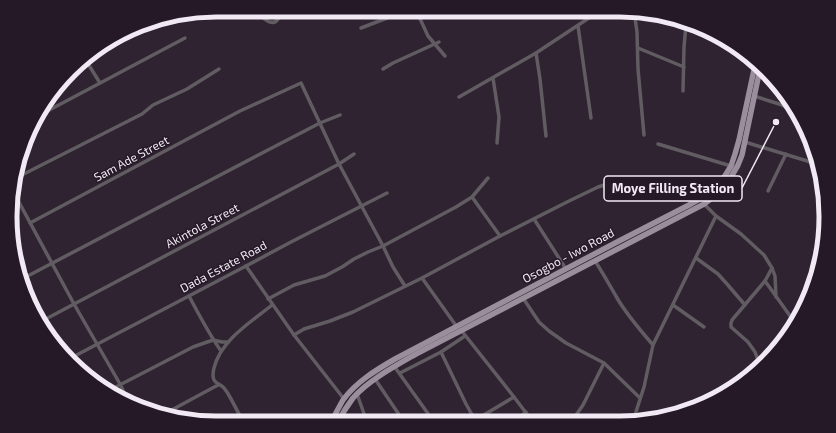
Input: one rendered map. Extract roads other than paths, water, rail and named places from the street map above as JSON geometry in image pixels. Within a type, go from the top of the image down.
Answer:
[{"type":"main road","name":"Osogbo - Iwo Road","points":[[341,416],[357,394],[394,366],[566,269],[689,205],[701,198],[717,185],[723,179],[735,154],[753,69]]},
{"type":"main road","name":"Osogbo - Iwo Road","points":[[334,416],[349,393],[362,381],[395,359],[523,298],[704,204],[720,192],[727,184],[742,155],[759,73]]},
{"type":"street","points":[[262,17],[272,23],[275,23],[279,17]]},
{"type":"street","points":[[361,28],[390,17]]},
{"type":"street","points":[[419,17],[428,36],[445,56]]},
{"type":"street","points":[[459,97],[536,53],[591,17]]},
{"type":"street","points":[[636,17],[638,32],[638,69],[644,135]]},
{"type":"street","points":[[578,26],[591,118]]},
{"type":"street","points":[[683,91],[686,29]]},
{"type":"street","points":[[48,111],[185,38]]},
{"type":"street","points":[[383,69],[439,42]]},
{"type":"street","points":[[638,48],[684,67]]},
{"type":"street","points":[[536,53],[546,136]]},
{"type":"street","points":[[89,64],[100,83]]},
{"type":"street","points":[[22,175],[142,114],[153,105],[187,89],[219,70]]},
{"type":"street","points":[[493,78],[499,117],[497,143]]},
{"type":"street","name":"Sam Ade Street","points":[[30,223],[240,111],[301,83],[320,123]]},
{"type":"street","points":[[754,96],[786,107]]},
{"type":"street","points":[[27,277],[320,123],[340,115]]},
{"type":"street","points":[[320,123],[339,164],[393,267],[405,286]]},
{"type":"street","points":[[745,142],[811,162]]},
{"type":"street","points":[[658,144],[730,166]]},
{"type":"street","name":"Akintola Street","points":[[46,319],[339,164],[354,154]]},
{"type":"street","points":[[768,191],[786,154]]},
{"type":"street","points":[[268,299],[294,285],[325,276],[354,259],[383,246],[456,208],[472,197],[488,178]]},
{"type":"street","points":[[294,335],[304,329],[353,312],[598,187],[620,180],[637,178]]},
{"type":"street","name":"Dada Estate Road","points":[[74,356],[387,193]]},
{"type":"street","points":[[472,197],[500,236]]},
{"type":"street","points":[[18,200],[124,393]]},
{"type":"street","points":[[704,204],[716,216],[741,234],[764,256],[772,268],[775,276],[776,297]]},
{"type":"street","points":[[635,416],[644,387],[653,345],[716,216]]},
{"type":"street","points":[[534,219],[566,269]]},
{"type":"street","points":[[696,258],[718,274],[745,305]]},
{"type":"street","points":[[595,261],[617,298],[640,331],[653,345]]},
{"type":"street","points":[[246,266],[294,335],[344,399]]},
{"type":"street","points":[[758,360],[755,352],[748,342],[731,327],[731,323],[765,281],[772,268]]},
{"type":"street","points":[[422,278],[459,329],[529,416]]},
{"type":"street","points":[[765,281],[791,317]]},
{"type":"street","points":[[189,296],[213,340],[221,351]]},
{"type":"street","points":[[523,298],[539,322],[549,331],[566,343],[604,363],[640,398]]},
{"type":"street","points":[[240,416],[223,387],[214,381],[213,371],[215,363],[221,351],[228,342],[272,305]]},
{"type":"street","points":[[673,305],[704,327]]},
{"type":"street","points":[[400,373],[441,352],[465,336]]},
{"type":"street","points":[[114,387],[193,347],[213,340],[228,342]]},
{"type":"street","points":[[441,352],[472,416]]},
{"type":"street","points":[[575,416],[583,405],[604,363]]},
{"type":"street","points":[[394,366],[430,416]]},
{"type":"street","points":[[375,379],[400,416]]},
{"type":"street","points":[[171,410],[218,385]]},
{"type":"street","points":[[357,394],[365,416]]},
{"type":"street","points":[[482,416],[514,397]]},
{"type":"street","points":[[521,416],[526,412]]},
{"type":"place","name":"Moye Filling Station","points":[[776,122]]}]
